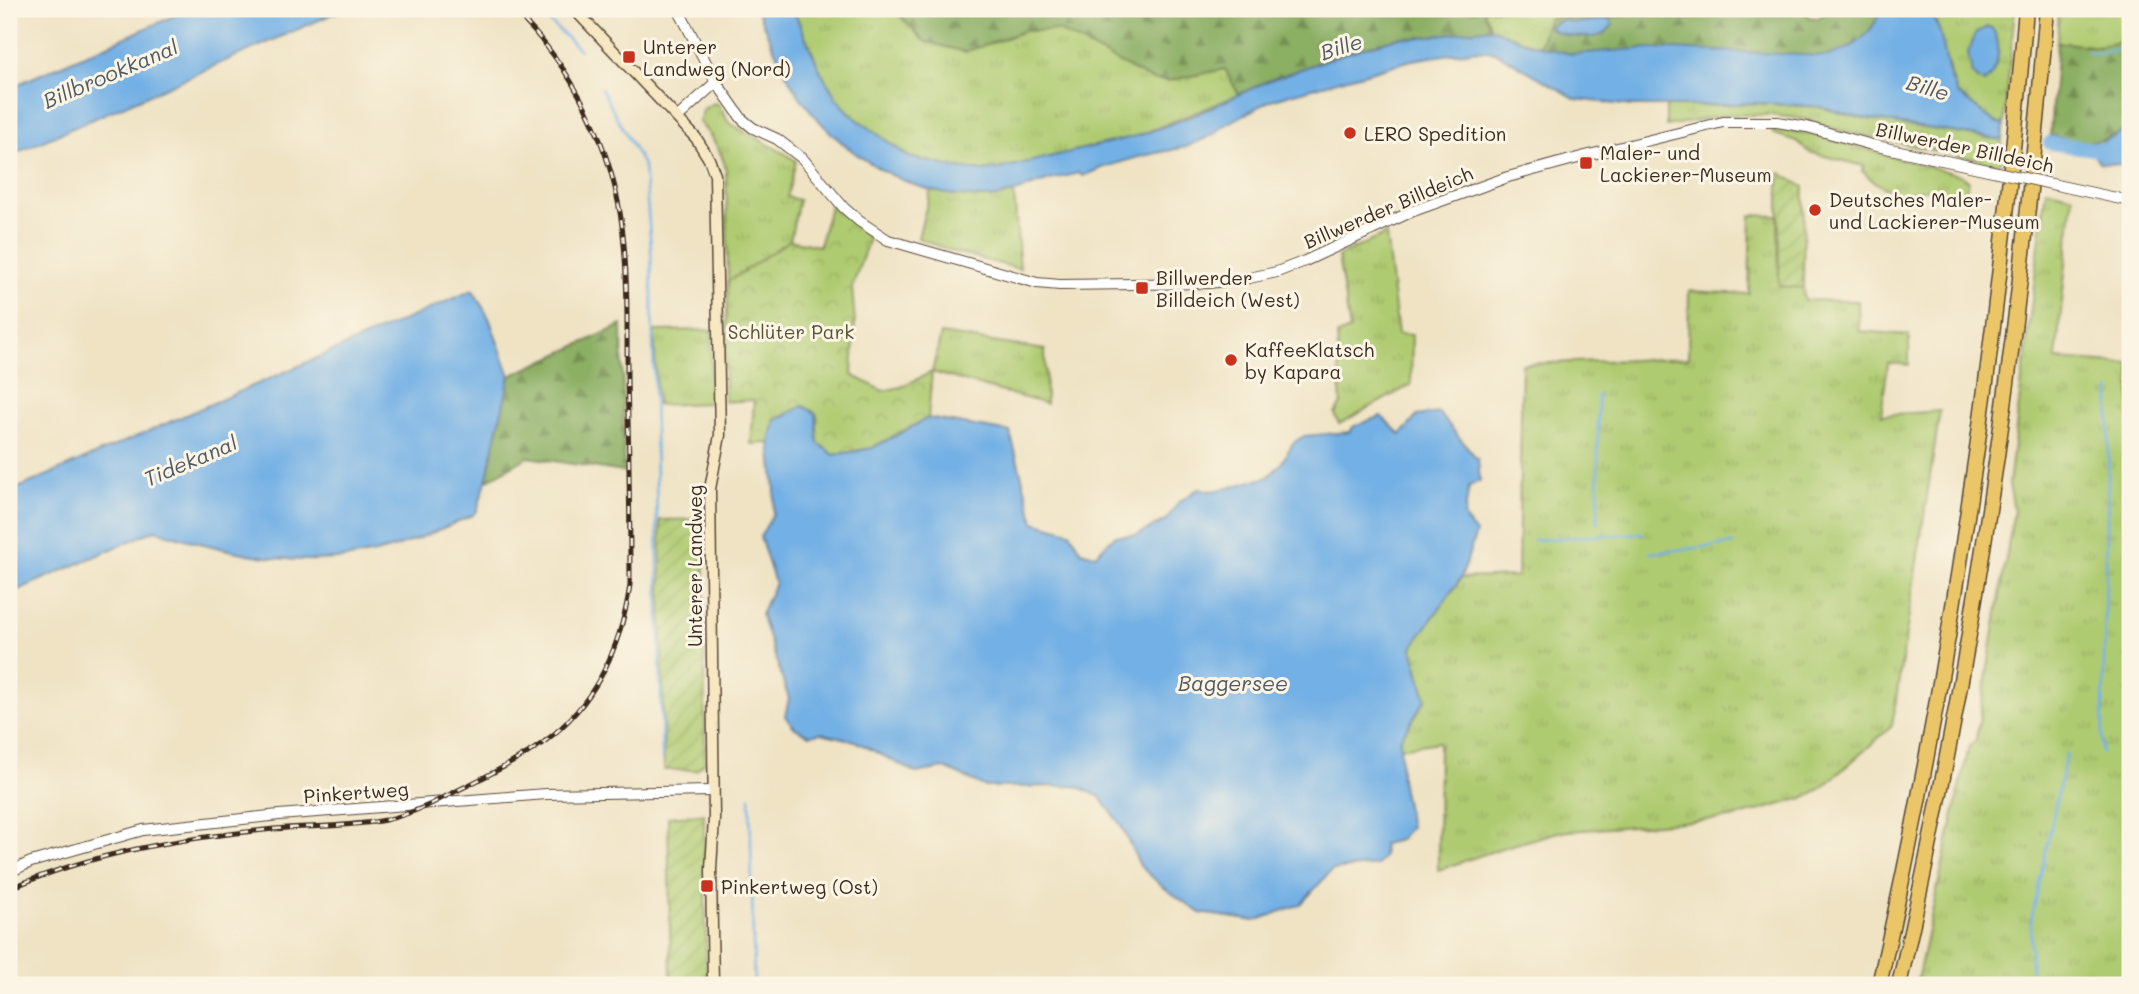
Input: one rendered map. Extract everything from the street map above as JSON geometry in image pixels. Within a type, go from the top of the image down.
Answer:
[{"type":"highway","points":[[1879,985],[1908,849],[1968,515],[1995,324],[2026,9]]},
{"type":"highway","points":[[1899,985],[1953,726],[1995,470],[2034,173],[2047,9]]},
{"type":"main road","name":"Unterer Landweg","points":[[574,9],[678,117],[704,149],[716,181],[720,435],[710,489],[713,985]]},
{"type":"street","name":"Billwerder Billdeich","points":[[678,9],[716,82],[742,120],[777,139],[803,159],[844,208],[876,233],[888,240],[1015,278],[1060,285],[1209,283],[1277,272],[1413,211],[1508,177],[1723,122],[1777,122],[1807,127],[1872,145],[2130,201]]},
{"type":"street","points":[[678,117],[716,82]]},
{"type":"street","name":"Pinkertweg","points":[[9,872],[43,858],[143,830],[279,815],[546,794],[713,791]]},
{"type":"green space","points":[[793,9],[894,9],[924,41],[993,43],[1024,31],[1057,30],[1167,81],[1225,68],[1239,95],[1140,135],[999,169],[983,171],[957,168],[909,157],[853,116],[837,99],[821,72]]},
{"type":"green space","points":[[894,9],[1483,9],[1491,28],[1415,38],[1400,37],[1270,80],[1239,95],[1225,69],[1167,81],[1152,80],[1057,30],[1024,31],[965,52],[924,41]]},
{"type":"green space","points":[[1483,9],[1637,9],[1637,14],[1549,18],[1539,46],[1491,28]]},
{"type":"green space","points":[[1637,9],[1803,9],[1809,17],[1818,18],[1831,9],[1889,9],[1874,38],[1834,63],[1573,55],[1539,46],[1549,18],[1637,14]],"holes":[[[1610,19],[1603,34],[1584,37],[1565,35],[1555,22]]]},
{"type":"green space","points":[[1929,9],[2015,9],[2004,124],[1995,122],[1957,93]]},
{"type":"green space","points":[[2059,9],[2130,9],[2130,39],[2098,47],[2057,42]]},
{"type":"green space","points":[[2130,39],[2130,125],[2119,133],[2092,142],[2050,135],[2057,42],[2098,47]]},
{"type":"green space","points":[[714,103],[719,105],[729,123],[796,161],[787,197],[799,200],[790,240],[728,282],[726,169],[716,144],[699,122],[703,109]]},
{"type":"green space","points":[[1754,103],[1819,107],[1856,117],[2002,140],[2001,165],[1835,129],[1804,119],[1770,115],[1727,115],[1666,126],[1666,105]]},
{"type":"green space","points":[[1775,128],[1810,134],[1960,175],[1969,181],[1966,190],[1958,197],[1944,191],[1929,190],[1915,191],[1901,197],[1873,181],[1862,171],[1864,166],[1809,152],[1796,141],[1772,133]]},
{"type":"green space","points":[[1779,172],[1804,187],[1803,288],[1779,286]]},
{"type":"green space","points":[[931,189],[983,196],[1014,192],[1020,269],[954,252],[918,238]]},
{"type":"green space","points":[[2046,189],[2073,196],[2056,359],[2130,364],[2130,985],[1916,985],[1969,746],[1976,740],[2014,510],[2009,484]]},
{"type":"green space","name":"Schlüter Park","points":[[831,203],[869,238],[852,288],[855,322],[852,375],[883,391],[901,387],[932,372],[928,418],[872,448],[834,455],[818,443],[816,414],[803,407],[775,420],[770,443],[751,444],[754,400],[724,402],[728,282],[790,240],[819,246]]},
{"type":"green space","points":[[1751,215],[1778,216],[1779,286],[1803,288],[1804,300],[1858,301],[1859,331],[1909,335],[1909,365],[1888,363],[1881,415],[1940,411],[1892,726],[1822,788],[1803,798],[1732,818],[1558,832],[1438,870],[1439,742],[1399,748],[1400,739],[1426,699],[1412,647],[1461,578],[1518,576],[1522,364],[1688,358],[1689,291],[1749,294]]},
{"type":"green space","points":[[1386,234],[1398,334],[1412,335],[1411,385],[1339,424],[1335,414],[1341,403],[1337,335],[1350,330],[1338,256]]},
{"type":"green space","points":[[622,325],[624,472],[528,457],[486,481],[510,376]]},
{"type":"green space","points":[[712,330],[710,403],[657,405],[654,331]]},
{"type":"green space","points":[[941,334],[1045,350],[1046,404],[932,372]]},
{"type":"green space","points":[[704,519],[705,762],[696,770],[664,770],[660,520]]},
{"type":"green space","points":[[704,814],[707,985],[671,985],[668,817]]},
{"type":"water","name":"Billbrookkanal","points":[[190,9],[344,9],[9,156],[9,88]]},
{"type":"water","points":[[756,9],[793,9],[821,72],[837,99],[853,116],[909,157],[983,171],[1140,135],[1197,114],[1270,80],[1400,37],[1415,38],[1491,28],[1528,43],[1571,54],[1649,48],[1826,56],[1853,46],[1867,34],[1881,9],[1929,9],[1940,32],[1949,73],[1957,93],[1995,122],[2004,124],[2002,140],[1856,117],[1819,107],[1754,103],[1632,106],[1576,99],[1495,52],[1477,50],[1412,60],[1271,100],[1223,126],[1213,135],[1186,147],[1142,156],[1083,176],[1078,173],[993,198],[957,196],[929,190],[903,180],[877,167],[832,134],[796,91]]},
{"type":"water","points":[[1610,19],[1613,24],[1607,32],[1593,37],[1567,35],[1548,26],[1563,20],[1574,23]]},
{"type":"water","points":[[1987,27],[1992,28],[1998,42],[1998,57],[1993,72],[1984,83],[1972,74],[1968,53],[1976,33]]},
{"type":"water","points":[[2130,125],[2130,165],[2100,163],[2095,156],[2096,146]]},
{"type":"water","name":"Tidekanal","points":[[473,290],[489,318],[510,376],[486,481],[477,511],[473,515],[393,548],[333,560],[273,558],[243,553],[155,530],[9,594],[9,492]]},
{"type":"water","name":"Baggersee","points":[[803,406],[816,413],[818,443],[834,455],[872,448],[928,418],[1010,432],[1034,522],[1070,532],[1081,551],[1095,555],[1115,536],[1138,535],[1166,520],[1179,502],[1198,489],[1214,491],[1268,477],[1281,464],[1293,443],[1304,436],[1349,432],[1354,426],[1381,416],[1401,435],[1417,416],[1439,413],[1478,460],[1480,481],[1469,486],[1464,518],[1476,533],[1461,578],[1412,647],[1426,699],[1400,739],[1401,779],[1410,827],[1399,840],[1383,844],[1384,856],[1377,865],[1332,870],[1301,904],[1255,921],[1200,913],[1163,887],[1140,866],[1121,825],[1099,796],[1076,786],[986,787],[945,768],[916,773],[855,741],[821,733],[809,735],[795,728],[785,716],[789,699],[761,614],[775,583],[760,537],[773,514],[775,490],[770,443],[775,420]]},
{"type":"waterway","points":[[536,9],[580,50]]},
{"type":"waterway","points":[[2088,52],[2100,53],[2130,47]]},
{"type":"waterway","points":[[601,88],[644,167],[651,247],[662,759]]},
{"type":"waterway","name":"Bille","points":[[2050,143],[2130,154]]},
{"type":"waterway","points":[[2102,753],[2110,390]]},
{"type":"waterway","points":[[1598,395],[1598,523]]},
{"type":"waterway","points":[[1533,540],[1643,533]]},
{"type":"waterway","points":[[1650,553],[1734,544]]},
{"type":"waterway","points":[[2031,985],[2031,922],[2066,754]]},
{"type":"waterway","points":[[750,797],[754,985]]},
{"type":"railway","points":[[9,889],[73,865],[139,848],[274,829],[367,823],[406,814],[503,767],[544,742],[578,710],[603,672],[620,630],[630,585],[627,306],[623,234],[611,171],[587,111],[554,56],[512,9]]},
{"type":"place","name":"Unterer Landweg (Nord)","points":[[629,57]]},
{"type":"place","name":"LERO Spedition","points":[[1350,133]]},
{"type":"place","name":"Maler- und Lackierer-Museum","points":[[1586,163]]},
{"type":"place","name":"Deutsches Maler- und Lackierer-Museum","points":[[1815,210]]},
{"type":"place","name":"Billwerder Billdeich (West)","points":[[1142,288]]},
{"type":"place","name":"KaffeeKlatsch by Kapara","points":[[1231,360]]},
{"type":"place","name":"Pinkertweg (Ost)","points":[[707,886]]}]
